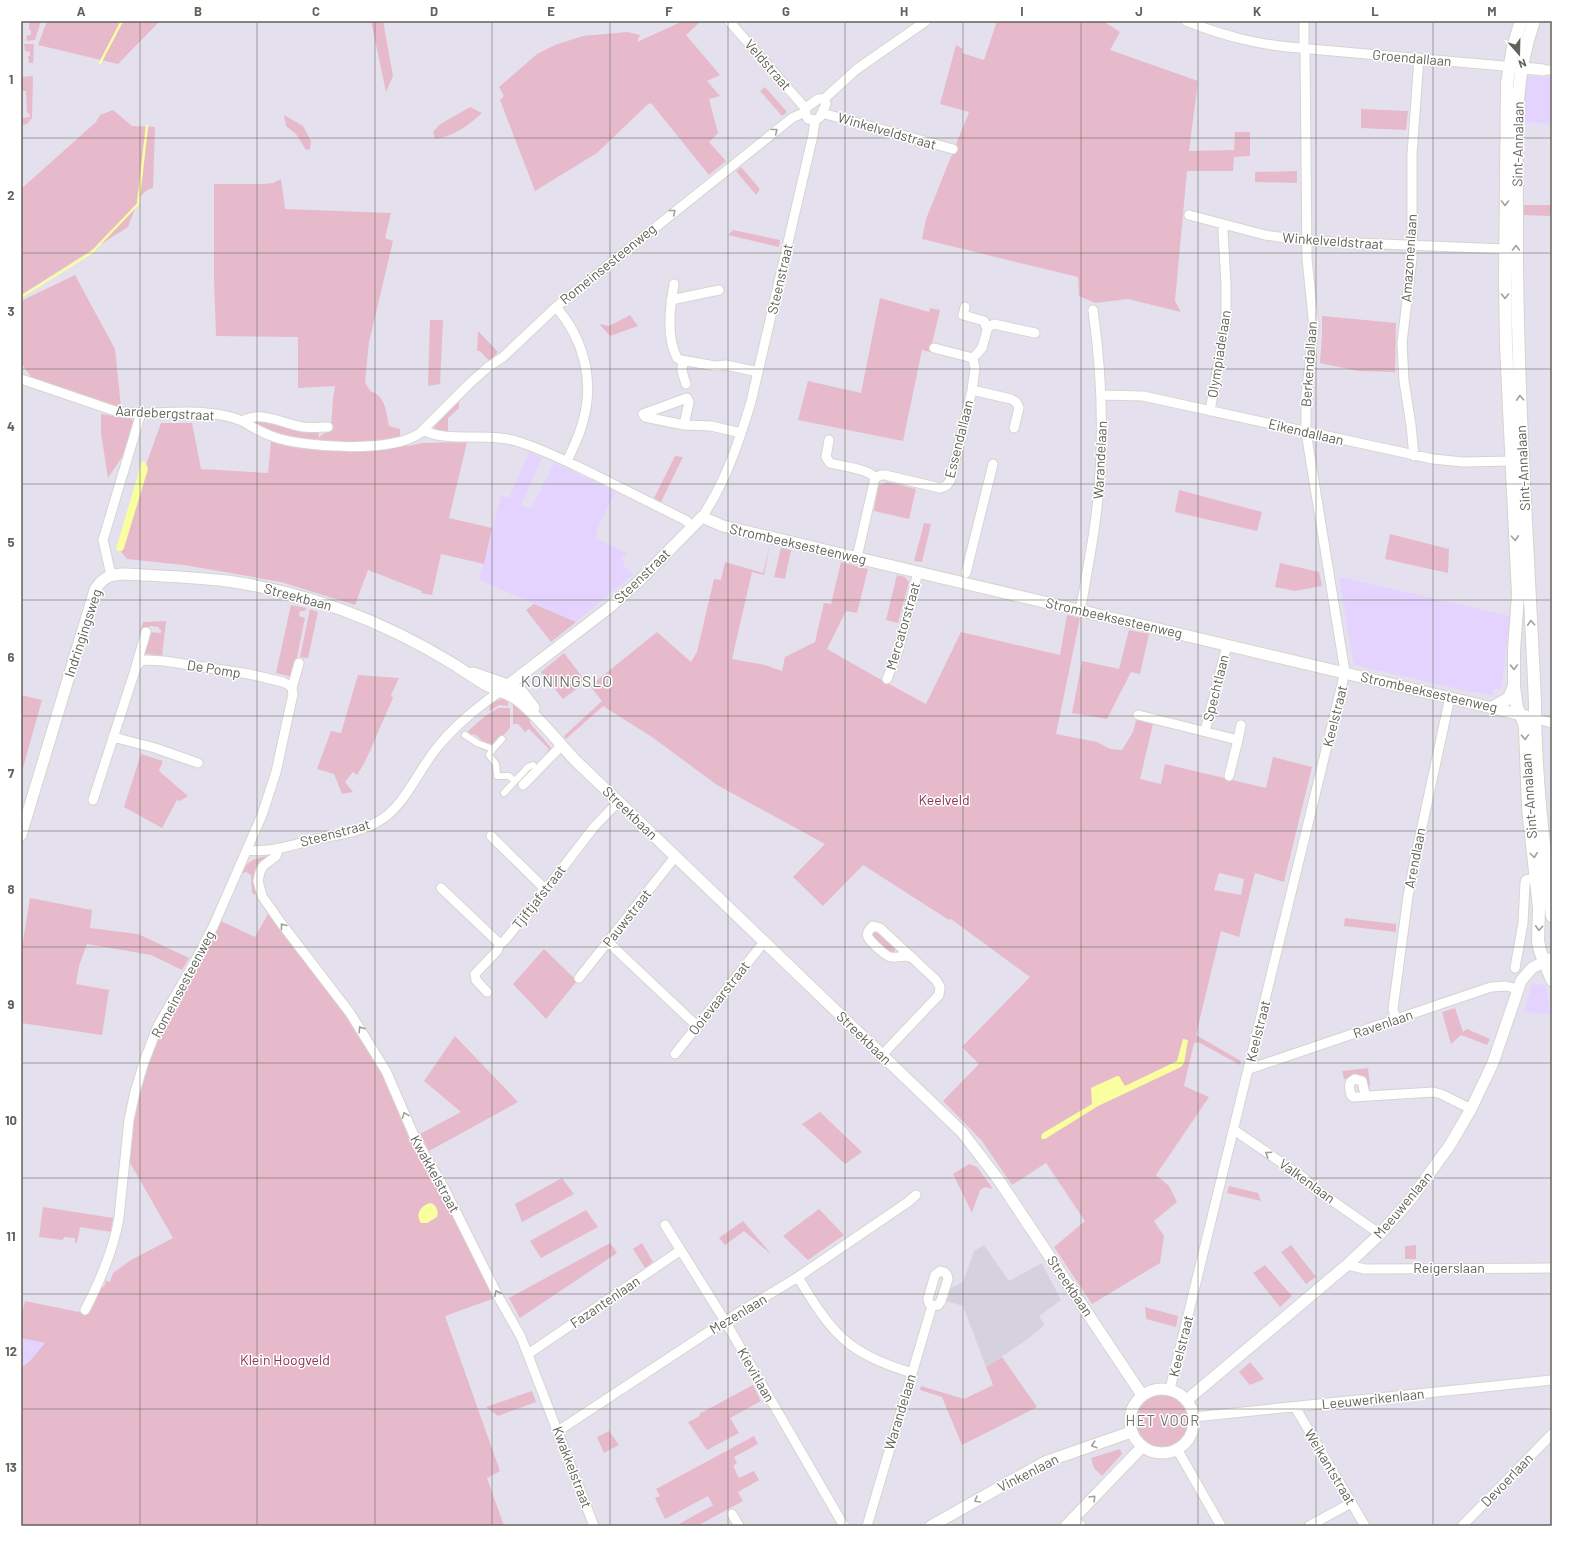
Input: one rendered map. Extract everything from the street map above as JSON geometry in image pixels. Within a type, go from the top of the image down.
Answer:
[{"type":"main road","name":"Sint-Annalaan","points":[[1521,21],[1513,45],[1517,107],[1516,284],[1527,716],[1535,743],[1540,815],[1552,916]]},
{"type":"main road","name":"Sint-Annalaan","points":[[1527,716],[1516,704],[1514,686],[1514,650],[1518,595],[1506,338],[1506,106],[1515,67],[1534,21]]},
{"type":"main road","points":[[1494,707],[1509,698],[1514,686]]},
{"type":"main road","name":"Sint-Annalaan","points":[[1527,716],[1523,720],[1525,728],[1528,808],[1539,908],[1538,941],[1548,959],[1552,980]]},
{"type":"street","name":"Veldstraat","points":[[729,21],[805,111]]},
{"type":"street","name":"Romeinsesteenweg","points":[[423,430],[469,384],[488,367],[503,357],[556,307],[792,118],[805,111],[818,99],[824,99],[857,69],[926,21]]},
{"type":"street","name":"Groendallaan","points":[[1186,21],[1217,33],[1247,41],[1305,48],[1515,67]]},
{"type":"street","name":"Berkendallaan","points":[[1304,21],[1307,242],[1314,334],[1306,396],[1306,432],[1345,672]]},
{"type":"street","name":"Amazonenlaan","points":[[1414,456],[1404,381],[1402,350],[1403,324],[1410,280],[1413,246],[1412,154],[1419,58]]},
{"type":"street","points":[[1515,67],[1547,70]]},
{"type":"street","points":[[805,111],[808,119],[815,120],[820,117],[826,104],[824,99]]},
{"type":"street","name":"Winkelveldstraat","points":[[822,113],[953,149]]},
{"type":"street","name":"Steenstraat","points":[[247,850],[262,851],[279,848],[363,829],[384,818],[400,802],[422,767],[442,741],[466,717],[616,602],[637,583],[702,517],[717,491],[741,433],[758,372],[813,135],[815,120]]},
{"type":"street","name":"Winkelveldstraat","points":[[1189,215],[1224,226],[1307,242],[1505,249]]},
{"type":"street","name":"Olympiadelaan","points":[[1210,411],[1226,321],[1224,226]]},
{"type":"street","points":[[674,284],[671,300],[671,334],[676,356],[679,360],[715,366],[726,364],[758,372]]},
{"type":"street","points":[[671,300],[719,290]]},
{"type":"street","points":[[965,306],[963,315],[984,321],[987,329]]},
{"type":"street","points":[[556,307],[569,323],[577,337],[588,380],[588,396],[584,417],[568,462]]},
{"type":"street","name":"Warandelaan","points":[[1080,609],[1094,536],[1099,492],[1102,428],[1102,395],[1099,354],[1093,310]]},
{"type":"street","points":[[934,348],[973,358],[982,348],[987,329],[990,325],[994,324],[1035,333]]},
{"type":"street","name":"Essendallaan","points":[[829,440],[826,457],[828,461],[867,472],[875,478],[885,475],[943,488],[948,484],[972,390],[975,369],[973,358]]},
{"type":"street","points":[[686,361],[682,364],[681,369],[686,384]]},
{"type":"street","name":"Aardebergstraat","points":[[21,379],[103,408],[123,413],[202,412],[242,421],[270,436],[300,443],[365,447],[400,441],[417,435],[423,430]]},
{"type":"street","name":"Essendallaan","points":[[972,390],[1011,399],[1016,402],[1019,408],[1014,428]]},
{"type":"street","name":"Eikendallaan","points":[[1102,395],[1137,395],[1414,456],[1463,462],[1512,461]]},
{"type":"street","points":[[684,425],[689,402],[687,398],[643,414],[645,417],[684,425],[711,426],[741,433]]},
{"type":"street","name":"Indringingsweg","points":[[21,835],[95,590],[102,580],[112,575],[103,540],[141,413]]},
{"type":"street","name":"Aardebergstraat","points":[[242,421],[250,417],[259,417],[302,427],[328,427]]},
{"type":"street","points":[[423,430],[429,434],[440,436],[496,437],[510,439],[568,462],[685,520],[692,526]]},
{"type":"street","points":[[966,573],[993,464]]},
{"type":"street","points":[[857,557],[875,478]]},
{"type":"street","name":"Strombeeksesteenweg","points":[[702,517],[722,526],[1080,609],[1527,716]]},
{"type":"street","name":"Mercatorstraat","points":[[887,679],[901,643],[918,572]]},
{"type":"street","name":"Streekbaan","points":[[112,575],[125,574],[221,580],[314,600],[338,608],[398,633],[428,648],[469,673],[483,684],[516,698],[540,719]]},
{"type":"street","points":[[93,800],[146,632]]},
{"type":"street","name":"Spechtlaan","points":[[1205,731],[1227,644]]},
{"type":"street","name":"De Pomp","points":[[136,667],[141,661],[145,660],[193,665],[249,674],[283,682],[292,688]]},
{"type":"street","name":"Romeinsesteenweg","points":[[85,1310],[101,1276],[116,1232],[119,1217],[129,1120],[135,1092],[144,1062],[158,1026],[204,946],[262,815],[273,783],[293,694],[292,688],[299,662]]},
{"type":"street","name":"Keelstraat","points":[[1170,1389],[1345,672]]},
{"type":"street","name":"Streekbaan","points":[[469,673],[480,674],[509,685],[522,692],[540,719],[562,746],[618,802],[962,1132],[978,1151],[1007,1193],[1142,1395]]},
{"type":"street","name":"Arendlaan","points":[[1396,1020],[1393,1009],[1408,896],[1450,697]]},
{"type":"street","name":"Spechtlaan","points":[[1138,716],[1238,740]]},
{"type":"street","points":[[1527,716],[1552,723]]},
{"type":"street","points":[[1229,776],[1241,726]]},
{"type":"street","points":[[465,735],[477,743],[493,750]]},
{"type":"street","points":[[113,737],[155,748],[198,763]]},
{"type":"street","points":[[502,739],[489,755],[496,765],[498,776],[509,776],[519,784]]},
{"type":"street","points":[[504,793],[519,784],[562,746]]},
{"type":"street","points":[[519,784],[528,767],[533,765]]},
{"type":"street","name":"Tjiftjafstraat","points":[[487,992],[476,980],[475,976],[497,951],[500,944],[525,916],[539,898],[544,888],[551,883],[594,827],[618,802]]},
{"type":"street","points":[[490,836],[544,888]]},
{"type":"street","name":"Kwakkelstraat","points":[[279,848],[276,856],[264,864],[260,872],[259,886],[264,899],[338,996],[367,1038],[390,1080],[415,1138],[443,1186],[528,1354],[594,1526]]},
{"type":"street","name":"Pauwstraat","points":[[579,978],[675,857]]},
{"type":"street","points":[[1516,968],[1523,923],[1525,883],[1526,880],[1536,878]]},
{"type":"street","points":[[441,888],[500,944]]},
{"type":"street","points":[[882,1055],[936,998],[940,991],[939,983],[878,926],[873,926],[869,929],[868,934],[870,939],[886,956],[894,958],[905,955],[912,958]]},
{"type":"street","points":[[608,942],[697,1026]]},
{"type":"street","name":"Ooievaarstraat","points":[[675,1054],[764,942]]},
{"type":"street","name":"Meeuwenlaan","points":[[1187,1400],[1347,1265],[1380,1234],[1408,1204],[1450,1146],[1471,1109],[1498,1051],[1521,981],[1532,968],[1548,959]]},
{"type":"street","name":"Ravenlaan","points":[[1249,1069],[1491,987],[1506,986],[1518,989]]},
{"type":"street","points":[[1367,1096],[1433,1092],[1441,1094],[1471,1109]]},
{"type":"street","name":"Valkenlaan","points":[[1234,1130],[1304,1178],[1314,1188],[1369,1224],[1380,1234]]},
{"type":"street","name":"Mezenlaan","points":[[558,1431],[725,1321],[798,1277],[916,1195]]},
{"type":"street","name":"Kievitlaan","points":[[665,1225],[725,1321],[844,1526]]},
{"type":"street","name":"Fazantenlaan","points":[[528,1354],[681,1250]]},
{"type":"street","name":"Reigerslaan","points":[[1347,1265],[1365,1269],[1552,1268]]},
{"type":"street","points":[[798,1277],[826,1321],[844,1341],[875,1360],[912,1373]]},
{"type":"street","name":"Warandelaan","points":[[862,1526],[868,1522],[932,1306]]},
{"type":"street","name":"Leeuwerikenlaan","points":[[1194,1417],[1552,1380]]},
{"type":"street","points":[[1156,1389],[1170,1389],[1180,1393],[1187,1400],[1192,1409],[1194,1424],[1190,1436],[1177,1450],[1163,1453],[1152,1452],[1142,1447],[1131,1432],[1129,1422],[1131,1411],[1137,1400],[1142,1395],[1156,1389]]},
{"type":"street","name":"Weikantstraat","points":[[1295,1407],[1366,1526]]},
{"type":"street","name":"Vinkenlaan","points":[[931,1526],[1045,1462],[1131,1432]]},
{"type":"street","name":"Devoerlaan","points":[[1462,1526],[1552,1434]]},
{"type":"street","points":[[1073,1523],[1142,1447]]},
{"type":"street","points":[[1177,1450],[1221,1526]]},
{"type":"street","points":[[1309,1526],[1351,1502]]},
{"type":"street","points":[[732,1514],[739,1526]]},
{"type":"shaded area","points":[[1529,76],[1552,78],[1552,124],[1523,122],[1526,78]]},
{"type":"shaded area","points":[[529,452],[542,458],[521,505],[531,509],[554,463],[615,492],[596,532],[595,538],[627,553],[621,559],[625,562],[623,565],[633,574],[576,622],[479,580],[501,495],[509,498]]},
{"type":"shaded area","points":[[142,461],[146,463],[148,469],[124,548],[122,551],[119,551],[116,549]]},
{"type":"shaded area","points":[[1339,577],[1510,616],[1501,689],[1494,689],[1492,695],[1467,691],[1355,665],[1353,662]]},
{"type":"shaded area","points":[[1532,984],[1546,985],[1550,1014],[1524,1012]]},
{"type":"shaded area","points":[[1183,1039],[1188,1040],[1184,1063],[1181,1067],[1098,1106],[1045,1139],[1042,1139],[1041,1136],[1043,1133],[1092,1104],[1091,1088],[1117,1076],[1119,1076],[1125,1086],[1177,1061]]},
{"type":"shaded area","points":[[430,1203],[434,1205],[438,1212],[437,1217],[427,1223],[421,1223],[418,1217],[420,1211],[426,1204]]},
{"type":"shaded area","points":[[984,1245],[1009,1281],[1042,1263],[1061,1300],[1039,1316],[1045,1325],[1025,1341],[986,1367],[963,1306],[946,1301],[951,1288],[963,1282],[974,1251]]},
{"type":"shaded area","points":[[21,1338],[45,1343],[29,1362],[21,1368]]},
{"type":"green space","points":[[29,21],[41,21],[35,40],[27,41],[26,36],[31,35],[31,30],[29,30]]},
{"type":"green space","points":[[47,21],[160,21],[118,64],[38,45]]},
{"type":"green space","points":[[371,21],[383,21],[393,76],[386,92]]},
{"type":"green space","points":[[683,21],[701,21],[686,35],[720,75],[707,81],[720,96],[709,99],[718,133],[709,142],[726,161],[709,175],[651,103],[647,105],[597,153],[535,191],[500,100],[504,96],[499,87],[537,54],[555,45],[583,36],[627,32],[640,35],[637,42]]},
{"type":"green space","points":[[997,21],[1103,21],[1120,32],[1110,50],[1198,81],[1189,151],[1234,150],[1235,132],[1250,132],[1250,156],[1234,157],[1233,171],[1187,171],[1175,301],[1181,312],[1128,299],[1095,303],[1079,296],[1078,277],[922,239],[926,219],[969,112],[940,104],[956,45],[963,49],[962,53],[984,60]]},
{"type":"green space","points":[[24,44],[34,44],[33,63],[29,63],[28,56],[30,56],[30,52],[25,51]]},
{"type":"green space","points":[[33,76],[32,118],[27,124],[21,125],[21,118],[30,117],[29,113],[27,113],[26,91],[21,91],[21,77]]},
{"type":"green space","points":[[765,87],[787,112],[782,116],[760,91]]},
{"type":"green space","points":[[470,107],[482,113],[460,130],[448,136],[435,139],[433,132],[439,125]]},
{"type":"green space","points":[[1361,109],[1408,111],[1406,130],[1361,128]]},
{"type":"green space","points":[[113,110],[132,126],[155,127],[153,188],[147,190],[139,198],[128,227],[21,295],[21,189],[96,122],[100,115]]},
{"type":"green space","points":[[284,115],[303,126],[311,141],[310,149],[306,150],[296,134],[286,126]]},
{"type":"green space","points":[[741,167],[760,189],[756,195],[736,171]]},
{"type":"green space","points":[[1297,171],[1297,183],[1255,182],[1255,172]]},
{"type":"green space","points":[[281,179],[285,209],[391,213],[385,238],[393,241],[369,342],[365,382],[370,391],[375,393],[382,401],[386,410],[389,426],[400,429],[400,444],[409,446],[422,443],[467,442],[449,518],[492,528],[484,564],[441,554],[432,595],[421,593],[422,591],[368,570],[355,605],[281,582],[184,565],[127,559],[119,549],[118,543],[161,423],[192,423],[201,469],[268,473],[271,441],[264,431],[247,423],[254,419],[318,429],[319,438],[331,429],[335,386],[298,388],[298,337],[216,336],[214,280],[214,184],[264,184],[273,183]]},
{"type":"green space","points":[[1523,205],[1552,205],[1552,216],[1523,215]]},
{"type":"green space","points":[[733,230],[780,240],[779,247],[728,235]]},
{"type":"green space","points":[[75,275],[115,349],[121,407],[109,405],[32,378],[21,363],[21,301]]},
{"type":"green space","points":[[880,298],[929,312],[930,308],[940,310],[930,352],[922,350],[903,441],[798,420],[808,381],[861,393]]},
{"type":"green space","points":[[630,315],[638,326],[610,336],[599,324],[609,326]]},
{"type":"green space","points":[[1322,316],[1396,323],[1395,372],[1358,371],[1320,363]]},
{"type":"green space","points":[[430,320],[443,320],[440,384],[428,386]]},
{"type":"green space","points":[[478,331],[498,352],[489,361],[480,351],[477,351]]},
{"type":"green space","points":[[459,399],[459,408],[448,418],[448,432],[435,430],[434,426],[436,423]]},
{"type":"green space","points":[[101,414],[131,418],[134,423],[124,454],[108,478],[101,433]]},
{"type":"green space","points":[[675,456],[683,457],[661,502],[654,498]]},
{"type":"green space","points":[[887,482],[916,489],[909,519],[874,511],[878,486]]},
{"type":"green space","points":[[1179,490],[1262,512],[1257,531],[1175,512]]},
{"type":"green space","points":[[924,523],[931,524],[922,562],[914,561]]},
{"type":"green space","points":[[1390,534],[1449,549],[1448,573],[1385,559]]},
{"type":"green space","name":"Keelveld","points":[[770,545],[764,575],[752,572],[732,659],[765,665],[782,671],[785,657],[815,642],[824,603],[831,604],[841,562],[868,569],[857,613],[846,611],[827,649],[926,704],[961,632],[1060,655],[1067,615],[1080,618],[1056,734],[1097,742],[1110,749],[1122,750],[1133,732],[1136,720],[1153,724],[1140,779],[1161,784],[1165,764],[1266,788],[1273,757],[1312,767],[1284,882],[1255,873],[1239,937],[1221,931],[1196,1035],[1241,1061],[1240,1065],[1198,1042],[1194,1043],[1184,1086],[1209,1097],[1156,1175],[1169,1186],[1177,1202],[1154,1221],[1164,1236],[1160,1263],[1092,1304],[1054,1247],[1085,1221],[1046,1163],[1012,1185],[982,1141],[943,1101],[979,1064],[962,1047],[1030,977],[951,919],[949,920],[863,865],[823,906],[793,877],[825,844],[717,785],[652,737],[603,706],[566,739],[564,736],[602,701],[590,686],[657,632],[691,662],[697,652],[714,579],[721,580],[725,562],[763,573]],"holes":[[[1219,873],[1244,879],[1241,895],[1214,890]]]},
{"type":"green space","points":[[781,548],[791,550],[785,579],[774,577]]},
{"type":"green space","points":[[1280,563],[1319,572],[1322,586],[1295,591],[1275,587]]},
{"type":"green space","points":[[897,575],[905,577],[909,582],[898,623],[886,620]]},
{"type":"green space","points":[[534,604],[576,622],[551,642],[526,610]]},
{"type":"green space","points":[[291,605],[306,608],[305,611],[300,611],[299,616],[305,618],[293,677],[276,673]]},
{"type":"green space","points":[[310,609],[318,612],[308,658],[300,657]]},
{"type":"green space","points":[[166,621],[162,656],[142,653],[149,632],[161,633],[159,627],[149,626],[147,632],[140,632],[143,622]]},
{"type":"green space","points":[[1129,630],[1149,634],[1140,674],[1131,672],[1107,719],[1072,713],[1082,661],[1119,669]]},
{"type":"green space","points":[[564,653],[586,682],[563,699],[541,672]]},
{"type":"green space","points":[[358,675],[399,678],[391,695],[393,698],[365,762],[357,775],[353,772],[345,782],[353,792],[342,794],[334,774],[317,769],[331,731],[341,733]]},
{"type":"green space","points":[[21,695],[42,700],[21,775]]},
{"type":"green space","points":[[506,698],[508,701],[508,706],[499,705],[490,711],[489,704]]},
{"type":"green space","points":[[513,704],[515,704],[530,719],[530,723],[551,748],[552,750],[547,754],[546,753],[549,749],[529,729],[525,732],[518,724],[513,724]]},
{"type":"green space","points":[[498,708],[510,708],[510,728],[498,741],[492,744],[484,743],[476,735],[469,734],[468,731],[484,717]]},
{"type":"green space","points":[[141,754],[163,761],[159,771],[188,796],[180,801],[177,800],[162,828],[124,807]]},
{"type":"green space","points":[[270,855],[260,864],[255,873],[254,883],[258,896],[252,893],[251,875],[246,872],[241,874],[246,865],[252,860]]},
{"type":"green space","points":[[30,898],[92,910],[90,928],[138,934],[189,958],[182,970],[151,955],[87,944],[79,966],[76,984],[109,990],[102,1035],[21,1023],[21,953]]},
{"type":"green space","name":"Klein Hoogveld","points":[[268,914],[342,1004],[382,1068],[412,1139],[495,1298],[445,1316],[500,1471],[487,1478],[504,1526],[21,1526],[21,1368],[29,1362],[45,1343],[21,1338],[21,1316],[25,1301],[79,1312],[91,1287],[104,1287],[106,1281],[110,1282],[113,1273],[131,1260],[173,1238],[129,1161],[132,1120],[138,1093],[157,1035],[194,973],[221,921],[255,937]]},
{"type":"green space","points":[[1345,918],[1396,924],[1396,932],[1344,926]]},
{"type":"green space","points":[[877,929],[896,948],[894,953],[890,954],[872,937],[871,933]]},
{"type":"green space","points":[[544,949],[577,981],[546,1019],[513,984]]},
{"type":"green space","points":[[1455,1008],[1463,1032],[1467,1029],[1490,1039],[1487,1045],[1461,1035],[1451,1044],[1442,1012]]},
{"type":"green space","points":[[455,1036],[518,1102],[429,1151],[420,1134],[461,1112],[424,1081]]},
{"type":"green space","points":[[1368,1068],[1370,1086],[1367,1088],[1365,1081],[1360,1075],[1344,1079],[1342,1071]]},
{"type":"green space","points":[[820,1112],[862,1152],[845,1164],[802,1124]]},
{"type":"green space","points":[[969,1164],[977,1167],[993,1189],[985,1187],[980,1190],[972,1213],[953,1174]]},
{"type":"green space","points":[[562,1178],[574,1194],[522,1222],[515,1204]]},
{"type":"green space","points":[[1229,1186],[1258,1193],[1261,1201],[1227,1193]]},
{"type":"green space","points":[[43,1207],[113,1218],[111,1232],[80,1227],[77,1243],[75,1242],[75,1238],[64,1237],[63,1240],[39,1237]]},
{"type":"green space","points":[[819,1209],[844,1235],[808,1260],[783,1236]]},
{"type":"green space","points":[[586,1210],[598,1227],[541,1258],[530,1241]]},
{"type":"green space","points":[[743,1221],[772,1255],[744,1231],[725,1245],[719,1238]]},
{"type":"green space","points":[[610,1243],[617,1253],[520,1318],[509,1298]]},
{"type":"green space","points":[[642,1243],[653,1262],[645,1268],[633,1249]]},
{"type":"green space","points":[[1291,1245],[1316,1277],[1306,1284],[1281,1252]]},
{"type":"green space","points":[[1416,1245],[1416,1259],[1405,1259],[1405,1246]]},
{"type":"green space","points":[[1265,1265],[1292,1296],[1280,1307],[1253,1273]]},
{"type":"green space","points":[[1145,1307],[1178,1316],[1176,1327],[1146,1319]]},
{"type":"green space","points":[[1002,1357],[1037,1407],[962,1445],[942,1397],[920,1390],[921,1386],[964,1399],[993,1385],[986,1367]]},
{"type":"green space","points":[[1250,1362],[1264,1379],[1250,1385],[1239,1372]]},
{"type":"green space","points":[[753,1385],[761,1401],[730,1418],[739,1433],[707,1450],[688,1422],[700,1416],[699,1414]]},
{"type":"green space","points":[[532,1391],[536,1402],[498,1416],[486,1407]]},
{"type":"green space","points":[[1162,1395],[1172,1397],[1180,1403],[1186,1411],[1188,1421],[1186,1431],[1180,1439],[1172,1445],[1162,1447],[1152,1445],[1144,1439],[1138,1431],[1136,1421],[1138,1411],[1144,1403],[1152,1397]]},
{"type":"green space","points":[[609,1431],[619,1445],[604,1453],[597,1437]]},
{"type":"green space","points":[[754,1436],[758,1444],[734,1457],[737,1463],[733,1466],[739,1478],[754,1471],[759,1480],[738,1492],[743,1501],[697,1526],[681,1526],[679,1524],[713,1505],[708,1496],[665,1519],[655,1498],[660,1496],[656,1489]]},
{"type":"green space","points":[[1120,1449],[1122,1454],[1102,1476],[1094,1468],[1091,1458]]},
{"type":"waterway","points":[[100,63],[122,21]]},
{"type":"waterway","points":[[21,297],[91,253],[138,204],[147,126]]},
{"type":"district","name":"KONINGSLO","points":[[567,681]]},
{"type":"district","name":"HET VOOR","points":[[1163,1421]]}]
